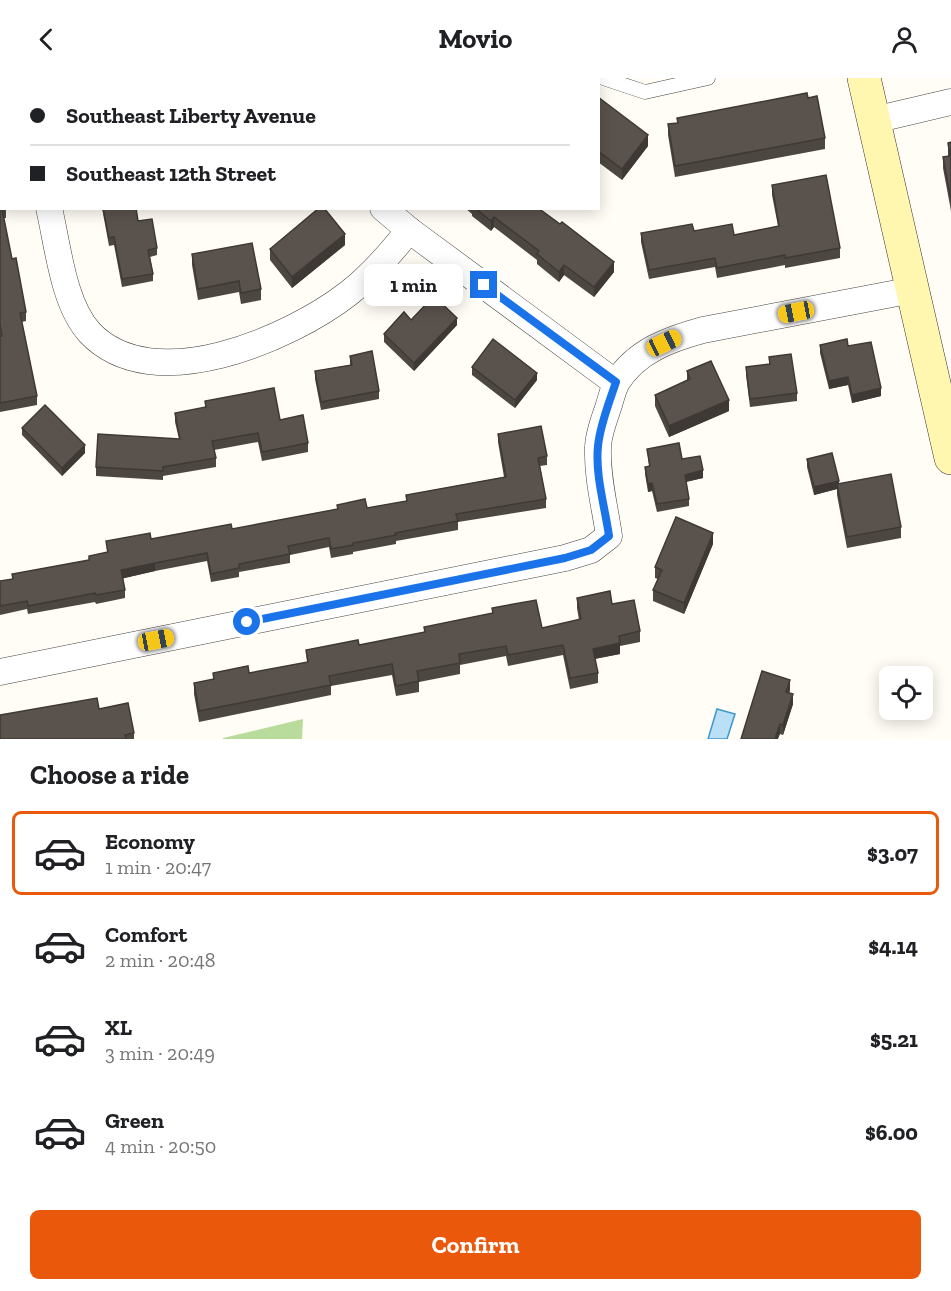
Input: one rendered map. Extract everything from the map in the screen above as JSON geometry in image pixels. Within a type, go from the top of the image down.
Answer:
[{"type":"street","points":[[864,78],[913,290],[944,390],[951,458]]},
{"type":"street","points":[[873,120],[951,102]]},
{"type":"street","points":[[49,210],[66,285],[75,310],[89,332],[109,349],[145,362],[170,362],[225,354],[278,336],[303,323],[350,292],[391,252],[409,230]]},
{"type":"street","points":[[385,210],[409,230],[616,382]]},
{"type":"street","points":[[0,672],[565,558],[591,550],[609,536],[598,447],[616,382],[633,363],[651,349],[703,330],[913,290]]},
{"type":"lane","points":[[603,78],[645,92],[708,78]]},
{"type":"green space","points":[[303,719],[302,739],[223,739],[223,738]]},
{"type":"water","points":[[717,709],[735,714],[727,739],[708,739]]},
{"type":"building","points":[[807,93],[808,98],[817,96],[825,138],[675,166],[668,124],[678,123],[677,118]]},
{"type":"building","points":[[600,99],[648,135],[622,169],[600,152]]},
{"type":"building","points":[[951,142],[951,200],[943,157],[950,156],[948,143]]},
{"type":"building","points":[[826,175],[840,248],[785,258],[785,255],[717,268],[715,258],[649,270],[641,233],[692,224],[694,231],[732,224],[734,235],[779,226],[772,185]]},
{"type":"building","points":[[0,210],[2,210],[12,259],[16,258],[26,312],[20,313],[37,396],[0,403],[0,336],[2,336],[0,325]]},
{"type":"building","points":[[103,210],[136,210],[138,221],[152,219],[157,248],[148,250],[153,274],[122,279],[114,237],[109,238]]},
{"type":"building","points":[[317,210],[326,210],[345,234],[292,277],[270,249]]},
{"type":"building","points":[[477,210],[541,210],[560,224],[562,222],[614,262],[594,287],[564,265],[559,272],[537,254],[539,251],[494,217],[491,221]]},
{"type":"building","points":[[252,243],[261,289],[241,293],[239,281],[198,289],[192,254]]},
{"type":"building","points":[[434,296],[457,318],[414,363],[384,334],[404,312],[411,320]]},
{"type":"building","points":[[493,339],[537,373],[515,400],[472,367]]},
{"type":"building","points":[[847,339],[848,346],[871,342],[881,388],[852,395],[848,377],[829,381],[820,345]]},
{"type":"building","points":[[372,351],[379,391],[321,402],[315,371],[352,365],[350,356]]},
{"type":"building","points":[[791,354],[797,393],[750,399],[746,367],[770,364],[769,357]]},
{"type":"building","points":[[711,361],[729,400],[669,426],[655,395],[690,379],[687,371]]},
{"type":"building","points":[[274,388],[280,420],[303,415],[308,443],[262,452],[258,433],[212,441],[216,458],[163,467],[163,471],[96,467],[98,434],[180,439],[175,413],[206,407],[205,401]]},
{"type":"building","points":[[45,405],[85,445],[62,468],[22,428]]},
{"type":"building","points":[[541,426],[547,456],[538,458],[546,499],[456,514],[458,521],[395,533],[396,535],[353,543],[353,545],[331,549],[329,538],[288,546],[290,554],[239,564],[239,568],[211,574],[207,553],[155,563],[121,570],[125,590],[96,595],[95,593],[28,606],[27,601],[0,606],[0,581],[13,579],[12,574],[89,560],[89,556],[108,552],[106,541],[150,533],[151,539],[231,524],[232,529],[338,509],[337,505],[365,499],[367,508],[407,501],[406,495],[506,477],[498,434]]},
{"type":"building","points":[[679,443],[682,459],[700,456],[703,470],[685,475],[689,499],[657,504],[652,483],[648,484],[645,467],[650,466],[647,449]]},
{"type":"building","points":[[832,453],[839,481],[814,487],[807,459]]},
{"type":"building","points":[[891,474],[901,527],[847,537],[837,484]]},
{"type":"building","points":[[676,517],[713,533],[684,603],[653,590],[662,570],[655,567]]},
{"type":"building","points":[[610,591],[612,604],[634,600],[640,631],[619,636],[620,643],[593,649],[598,673],[570,678],[563,645],[508,655],[506,646],[459,654],[460,663],[417,671],[419,681],[396,686],[392,664],[329,676],[331,685],[199,711],[194,683],[214,679],[213,673],[248,666],[249,673],[308,662],[306,650],[358,640],[359,645],[425,632],[424,627],[493,613],[492,608],[536,600],[542,628],[581,619],[577,598]]},
{"type":"building","points":[[762,671],[790,680],[786,692],[793,694],[783,725],[780,724],[775,739],[741,739]]},
{"type":"building","points":[[97,698],[99,709],[128,703],[134,733],[125,735],[126,739],[0,739],[0,715]]},
{"type":"route","points":[[247,622],[565,558],[591,550],[609,536],[598,447],[616,382],[484,285]]}]
